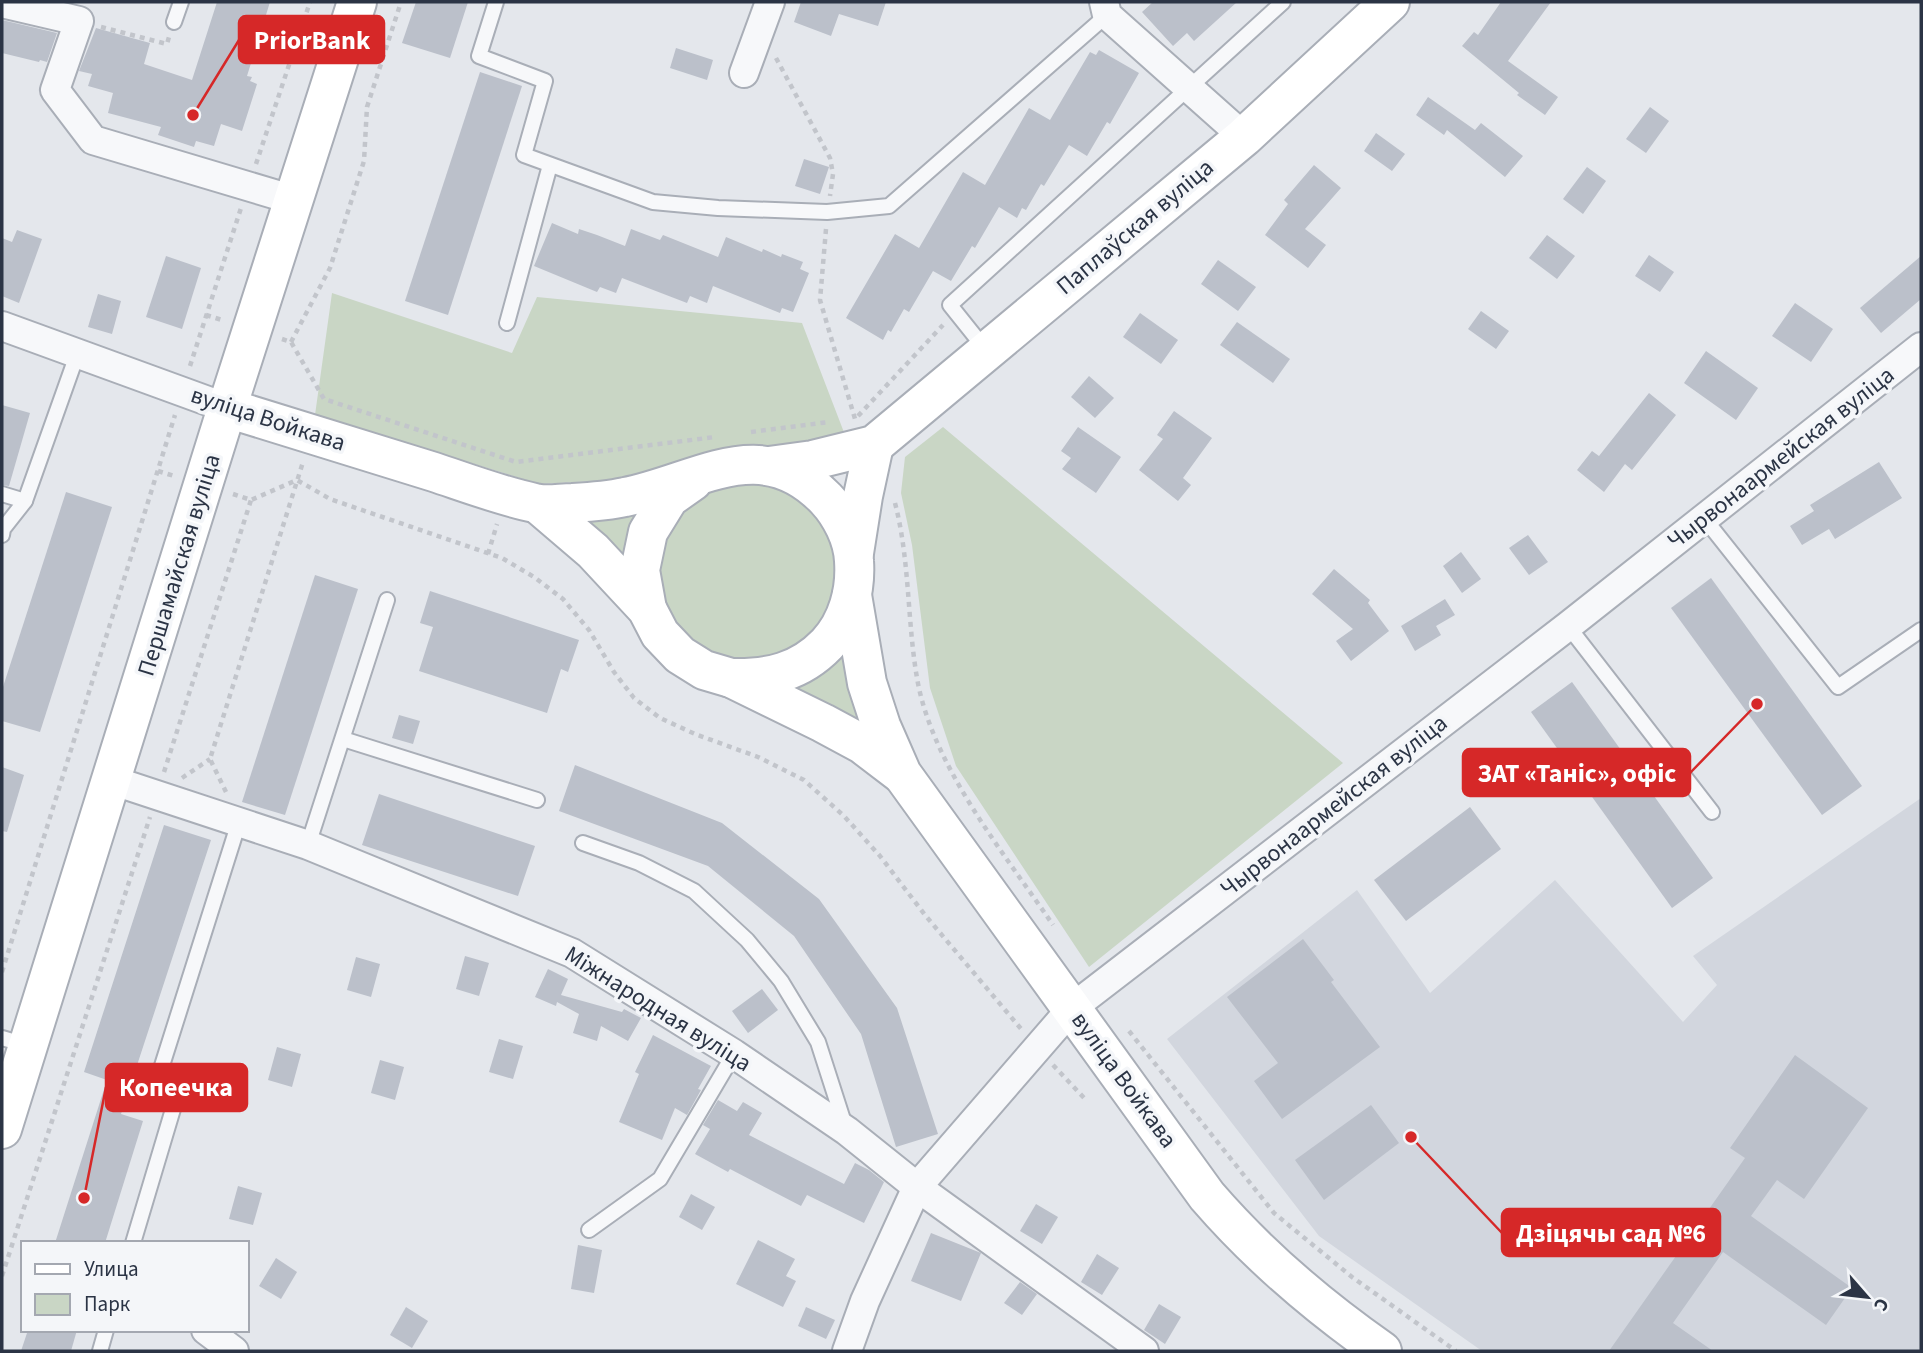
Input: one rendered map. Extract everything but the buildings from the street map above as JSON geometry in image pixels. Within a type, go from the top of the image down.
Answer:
[{"type":"main road","name":"Першамайская вуліца","points":[[2,1129],[14,1042],[111,780],[357,2]]},
{"type":"main road","name":"Паплаўская вуліца","points":[[769,466],[813,460],[864,432],[986,350],[1244,137],[1390,2]]},
{"type":"main road","name":"вуліца Войкава","points":[[227,408],[538,504],[626,497],[723,467],[746,464],[769,466],[794,475],[816,488],[834,507],[846,530],[854,554],[852,595],[867,682],[881,726],[902,774]]},
{"type":"main road","points":[[854,554],[863,496],[864,432]]},
{"type":"main road","name":"вуліца Войкава","points":[[647,609],[640,570],[648,532],[669,498],[700,475]]},
{"type":"main road","name":"вуліца Войкава","points":[[538,504],[593,551],[647,609],[660,634],[680,655],[704,670],[731,678],[862,744],[902,774],[1084,999],[1221,1213],[1301,1289],[1382,1351]]},
{"type":"main road","name":"вуліца Войкава","points":[[731,678],[758,679],[784,673],[808,660],[828,643],[843,621],[852,595]]},
{"type":"street","points":[[2,3],[79,22],[55,90],[93,140],[294,200]]},
{"type":"street","points":[[1105,8],[1244,137]]},
{"type":"street","points":[[744,73],[766,12]]},
{"type":"street","name":"вуліца Войкава","points":[[2,326],[227,408]]},
{"type":"street","name":"Чырвонаармейская вуліца","points":[[847,1351],[864,1301],[917,1187],[1037,1048],[1084,999],[1569,626],[1921,347]]},
{"type":"street","name":"Міжнародная вуліца","points":[[111,780],[308,845],[572,953],[734,1054],[847,1131],[917,1187],[1144,1351]]},
{"type":"street","points":[[209,1332],[234,1351]]},
{"type":"lane","points":[[174,22],[181,2]]},
{"type":"lane","points":[[496,2],[479,56],[545,81],[524,155],[653,202],[718,208],[827,212],[889,206],[1105,8]]},
{"type":"lane","points":[[986,350],[950,305],[1283,2]]},
{"type":"lane","points":[[507,323],[550,165]]},
{"type":"lane","points":[[2,535],[25,501],[78,352]]},
{"type":"lane","points":[[2,494],[25,501]]},
{"type":"lane","points":[[1704,518],[1838,687],[1921,630]]},
{"type":"lane","points":[[308,845],[387,600]]},
{"type":"lane","points":[[1569,626],[1713,812]]},
{"type":"lane","points":[[343,739],[537,800]]},
{"type":"lane","points":[[134,1241],[181,1079],[160,1072],[239,822]]},
{"type":"lane","points":[[583,843],[639,863],[694,891],[747,940],[781,981],[818,1042],[847,1131]]},
{"type":"lane","points":[[589,1230],[660,1179],[734,1054]]},
{"type":"lane","points":[[100,1351],[105,1332]]},
{"type":"path","points":[[190,366],[310,2]]},
{"type":"path","points":[[401,2],[367,107],[364,161],[330,268],[290,342],[324,398],[516,462],[719,436]]},
{"type":"path","points":[[766,12],[770,46],[830,158],[833,174],[820,300],[864,432]]},
{"type":"path","points":[[79,22],[167,44],[174,22]]},
{"type":"path","points":[[864,432],[955,312]]},
{"type":"path","points":[[206,314],[229,322]]},
{"type":"path","points":[[2,972],[175,415]]},
{"type":"path","points":[[746,432],[864,432]]},
{"type":"path","points":[[158,471],[180,478]]},
{"type":"path","points":[[226,492],[251,500],[297,480]]},
{"type":"path","points":[[297,480],[330,499],[502,558],[563,599],[589,630],[614,672],[634,698],[660,718],[758,757],[804,780],[844,816],[880,856],[925,915],[1037,1048],[1086,1100]]},
{"type":"path","points":[[239,822],[210,759],[297,480]]},
{"type":"path","points":[[2,1276],[251,500]]},
{"type":"path","points":[[894,502],[904,536],[917,680],[934,736],[962,791],[1059,934]]},
{"type":"path","points":[[488,554],[499,519]]},
{"type":"path","points":[[1084,999],[1274,1213],[1352,1277],[1456,1351]]},
{"type":"shaded area","points":[[1921,798],[1921,1351],[1482,1351],[1319,1236],[1167,1039],[1357,890],[1430,993],[1555,880],[1683,1022],[1717,985],[1693,956]]},
{"type":"green space","points":[[332,293],[512,353],[537,297],[802,323],[845,435],[771,450],[701,453],[631,479],[539,484],[315,415]]},
{"type":"green space","points":[[943,427],[1343,763],[1089,967],[956,766],[930,688],[912,545],[901,493],[905,457]]},
{"type":"green space","points":[[748,483],[765,484],[782,490],[811,509],[830,538],[836,555],[836,589],[830,606],[811,635],[782,654],[765,660],[748,661],[731,660],[714,654],[685,635],[666,606],[660,589],[659,572],[660,555],[666,538],[685,509],[714,490],[731,484]]},
{"type":"green space","points":[[656,498],[629,577],[566,514]]},
{"type":"green space","points":[[840,646],[869,738],[770,688]]},
{"type":"place","name":"PriorBank","points":[[193,115]]},
{"type":"place","name":"ЗАТ «Таніс», офіс","points":[[1757,704]]},
{"type":"place","name":"Дзіцячы сад №6","points":[[1411,1137]]},
{"type":"place","name":"Копеечка","points":[[84,1198]]}]
